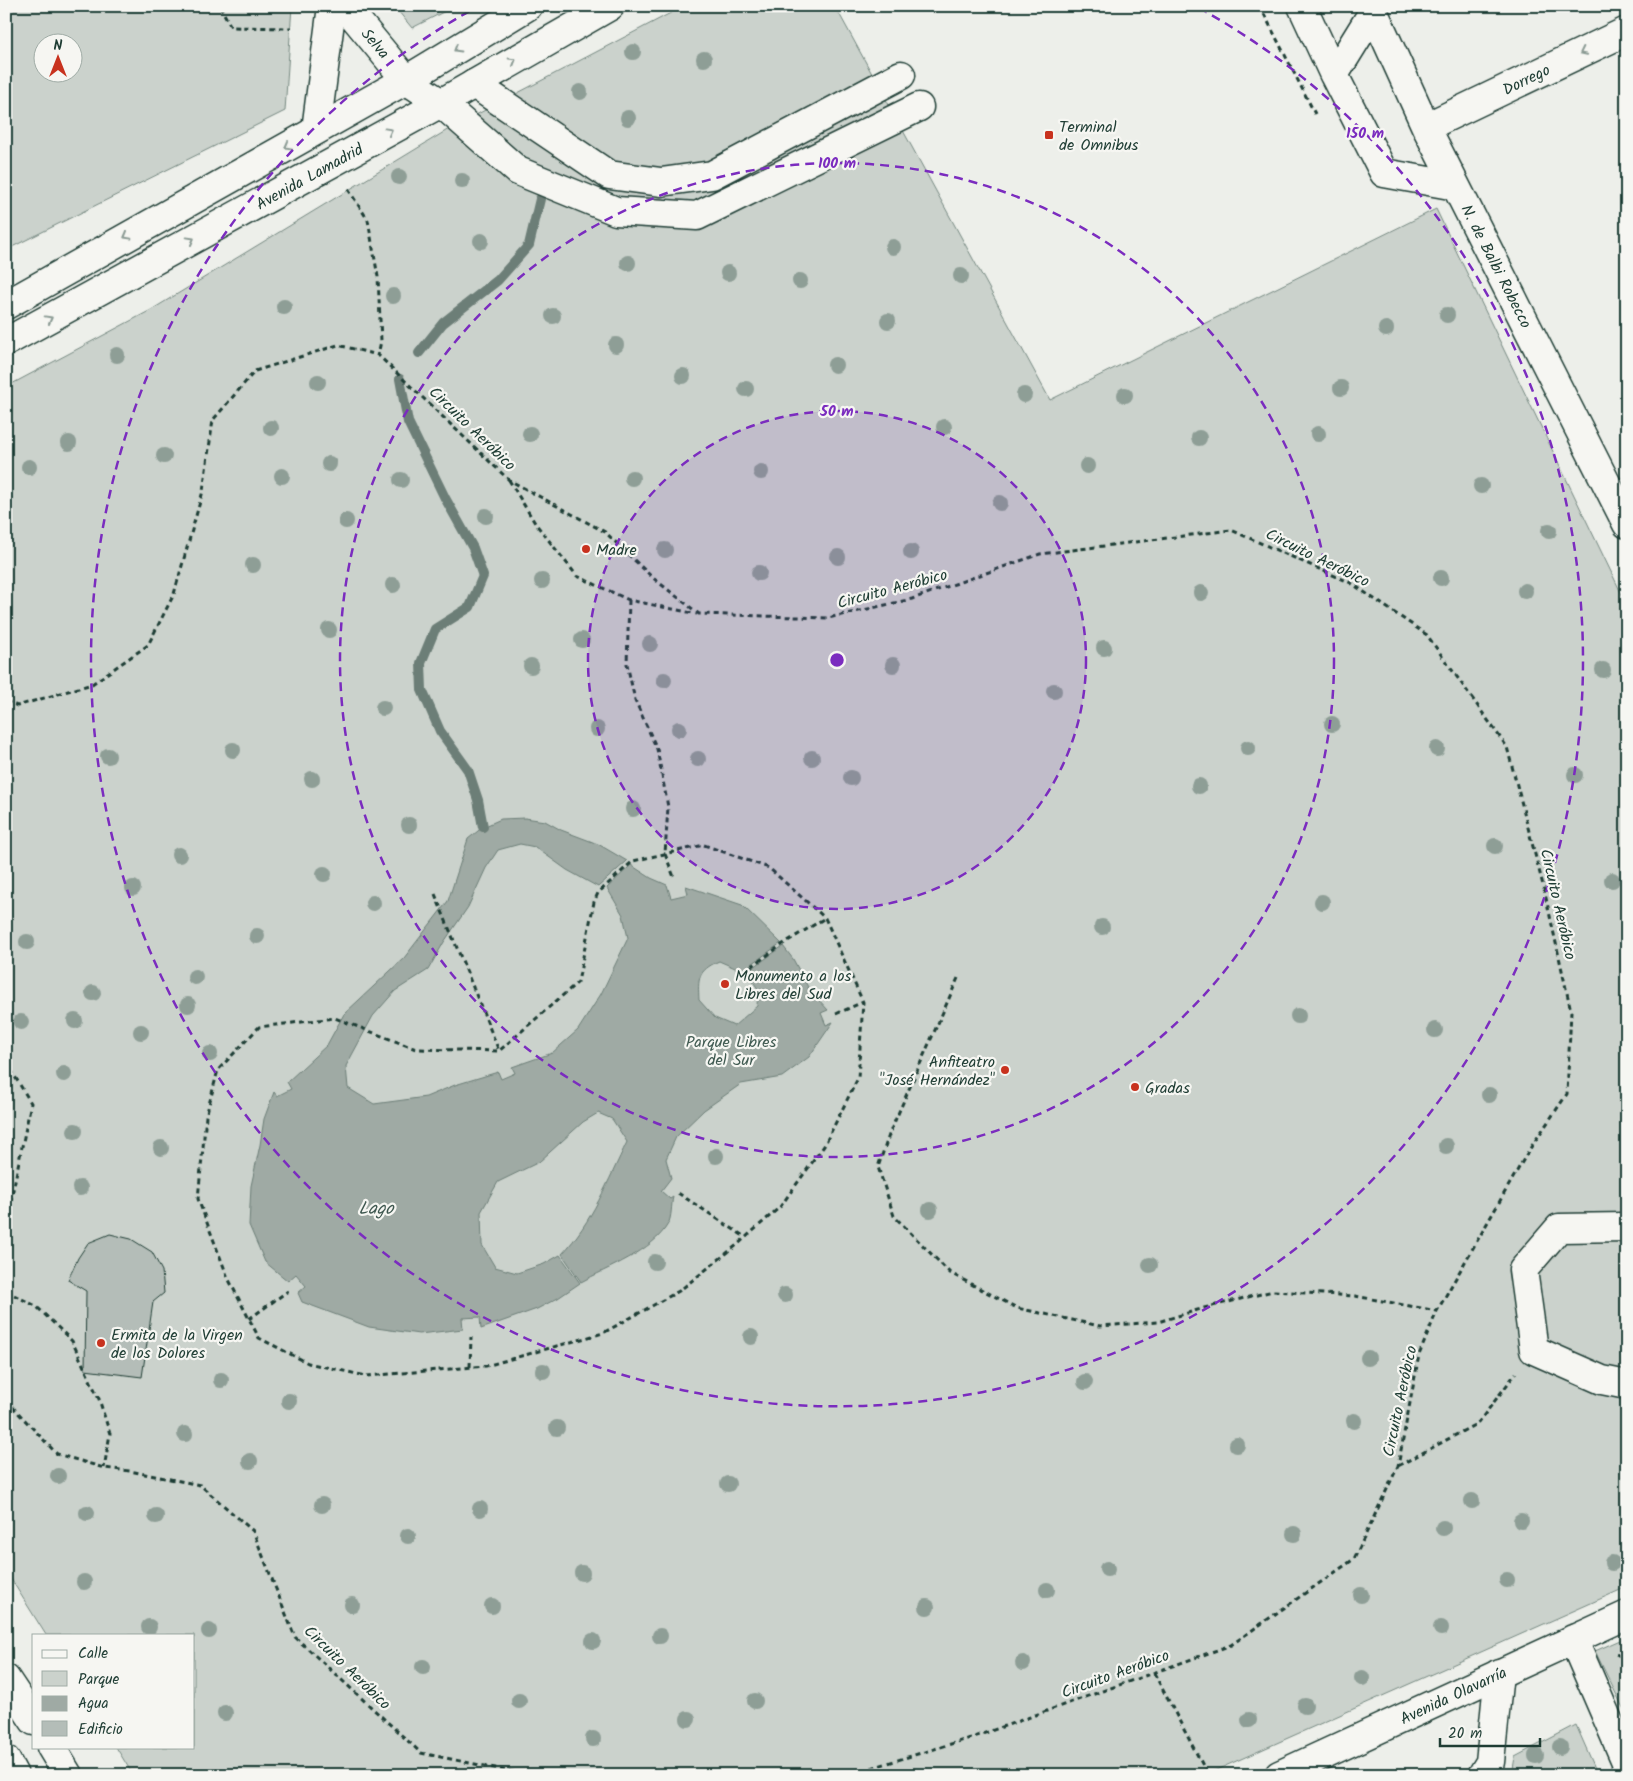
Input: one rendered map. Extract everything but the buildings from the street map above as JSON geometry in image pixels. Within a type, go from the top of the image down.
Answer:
[{"type":"main road","points":[[316,130],[332,6]]},
{"type":"main road","name":"Selva","points":[[345,6],[406,80],[441,103],[518,171],[616,210],[697,216],[919,107]]},
{"type":"main road","points":[[6,305],[406,80],[528,6]]},
{"type":"main road","name":"Avenida Lamadrid","points":[[6,342],[441,103],[610,6]]},
{"type":"main road","points":[[1302,6],[1334,75],[1384,173],[1456,186]]},
{"type":"main road","points":[[1334,75],[1372,9]]},
{"type":"main road","name":"N. de Balbi Robecco","points":[[1372,9],[1426,127],[1627,524]]},
{"type":"main road","name":"Dorrego","points":[[1426,127],[1627,31]]},
{"type":"main road","points":[[474,84],[609,175],[661,182],[712,175],[901,75]]},
{"type":"main road","points":[[1627,1227],[1559,1228],[1523,1270],[1534,1350],[1602,1380],[1627,1385]]},
{"type":"main road","name":"Avenida Olavarría","points":[[1279,1775],[1627,1615]]},
{"type":"main road","points":[[1573,1639],[1627,1764]]},
{"type":"main road","points":[[1482,1775],[1490,1762],[1500,1673]]},
{"type":"main road","points":[[6,1679],[32,1718]]},
{"type":"main road","points":[[52,1748],[68,1775]]},
{"type":"main road","points":[[6,1760],[14,1775]]},
{"type":"path","points":[[220,6],[231,27],[291,28]]},
{"type":"path","points":[[1260,6],[1315,114]]},
{"type":"path","points":[[332,163],[368,220],[378,277],[381,341],[378,355]]},
{"type":"path","name":"Circuito Aeróbico","points":[[6,701],[17,706],[92,684],[148,645],[174,594],[203,492],[213,420],[255,371],[338,345],[378,355],[509,480],[605,532],[654,578],[699,614],[828,618],[912,598],[1040,554],[1231,530],[1351,583],[1427,635],[1507,747],[1544,889],[1571,1011],[1567,1094],[1529,1150],[1437,1311],[1419,1355],[1398,1466],[1354,1559],[1231,1645],[974,1737],[848,1775]]},
{"type":"path","points":[[509,480],[535,524],[577,576],[629,600],[699,614]]},
{"type":"path","points":[[629,600],[627,664],[635,700],[657,749],[668,807],[666,854],[674,877]]},
{"type":"path","points":[[704,845],[769,868],[825,918],[863,1002],[858,1078],[824,1146],[780,1207],[679,1291],[603,1333],[486,1366],[366,1376],[308,1362],[259,1338],[228,1278],[198,1199],[206,1116],[218,1070],[260,1027],[335,1018],[416,1049],[499,1051],[578,982],[594,902],[598,893],[633,861],[666,854],[704,845]]},
{"type":"path","points":[[434,894],[499,1051]]},
{"type":"path","points":[[744,972],[782,944],[825,918]]},
{"type":"path","points":[[958,978],[890,1132],[878,1166],[894,1216],[950,1273],[1017,1308],[1100,1326],[1158,1322],[1272,1291],[1355,1296],[1437,1311]]},
{"type":"path","points":[[836,1014],[863,1002]]},
{"type":"path","points":[[6,1062],[31,1103],[6,1224]]},
{"type":"path","points":[[678,1193],[746,1237]]},
{"type":"path","points":[[6,1291],[36,1306],[72,1341],[99,1400],[110,1434],[104,1468]]},
{"type":"path","points":[[249,1320],[288,1291]]},
{"type":"path","points":[[470,1367],[471,1336]]},
{"type":"path","points":[[1398,1466],[1478,1423],[1534,1350]]},
{"type":"path","name":"Circuito Aeróbico","points":[[6,1400],[57,1454],[104,1468],[200,1485],[253,1531],[295,1637],[421,1753],[529,1775]]},
{"type":"path","points":[[1154,1673],[1208,1775]]},
{"type":"green space","points":[[6,6],[292,6],[285,111],[6,250]]},
{"type":"green space","points":[[394,6],[455,6],[412,28]]},
{"type":"green space","name":"Parque Libres del Sur","points":[[684,6],[835,6],[1050,400],[1436,209],[1627,605],[1627,1587],[1205,1775],[133,1775],[117,1748],[195,1748],[195,1634],[45,1634],[6,1571],[6,387],[151,310],[449,129]]},
{"type":"green space","points":[[1627,1637],[1627,1716],[1595,1651]]},
{"type":"green space","points":[[1576,1725],[1598,1775],[1512,1775],[1515,1757]]},
{"type":"water","name":"Lago","points":[[525,818],[545,821],[561,830],[598,844],[627,861],[598,887],[567,870],[535,847],[520,844],[498,850],[486,868],[468,907],[444,942],[428,970],[395,991],[373,1016],[346,1066],[348,1088],[374,1104],[426,1097],[455,1085],[498,1072],[501,1079],[515,1073],[512,1067],[552,1053],[578,1030],[601,994],[628,938],[623,915],[607,888],[631,865],[651,878],[667,885],[671,898],[688,894],[686,886],[742,905],[781,943],[742,971],[719,961],[706,968],[700,976],[699,1000],[715,1018],[734,1026],[757,1006],[758,989],[747,972],[783,946],[793,959],[809,989],[828,1010],[821,1013],[826,1025],[833,1022],[809,1057],[782,1077],[741,1084],[704,1110],[676,1137],[666,1159],[671,1178],[661,1191],[670,1199],[673,1197],[668,1224],[661,1234],[641,1251],[581,1282],[562,1254],[573,1242],[591,1215],[627,1142],[612,1119],[598,1113],[583,1122],[539,1162],[498,1182],[481,1212],[482,1245],[495,1267],[517,1273],[544,1264],[560,1255],[580,1283],[558,1298],[537,1309],[481,1329],[480,1317],[462,1318],[463,1329],[419,1334],[369,1327],[302,1302],[298,1293],[306,1286],[296,1274],[288,1281],[265,1262],[249,1225],[251,1186],[264,1119],[274,1092],[277,1096],[291,1089],[287,1082],[327,1045],[344,1014],[404,958],[448,901],[468,839],[483,827],[501,819]]},
{"type":"waterway","points":[[419,353],[443,323],[498,280],[529,245],[540,199]]},
{"type":"waterway","points":[[400,379],[408,422],[445,498],[473,548],[483,576],[470,607],[435,629],[421,663],[422,690],[440,731],[468,770],[478,800],[483,827]]},
{"type":"place","name":"Terminal de Omnibus","points":[[1049,135]]},
{"type":"place","name":"Madre","points":[[586,549]]},
{"type":"place","name":"Monumento a los Libres del Sud","points":[[725,984]]},
{"type":"place","name":"Anfiteatro \"José Hernández\"","points":[[1005,1070]]},
{"type":"place","name":"Gradas","points":[[1135,1087]]},
{"type":"place","name":"Ermita de la Virgen de los Dolores","points":[[101,1343]]}]
